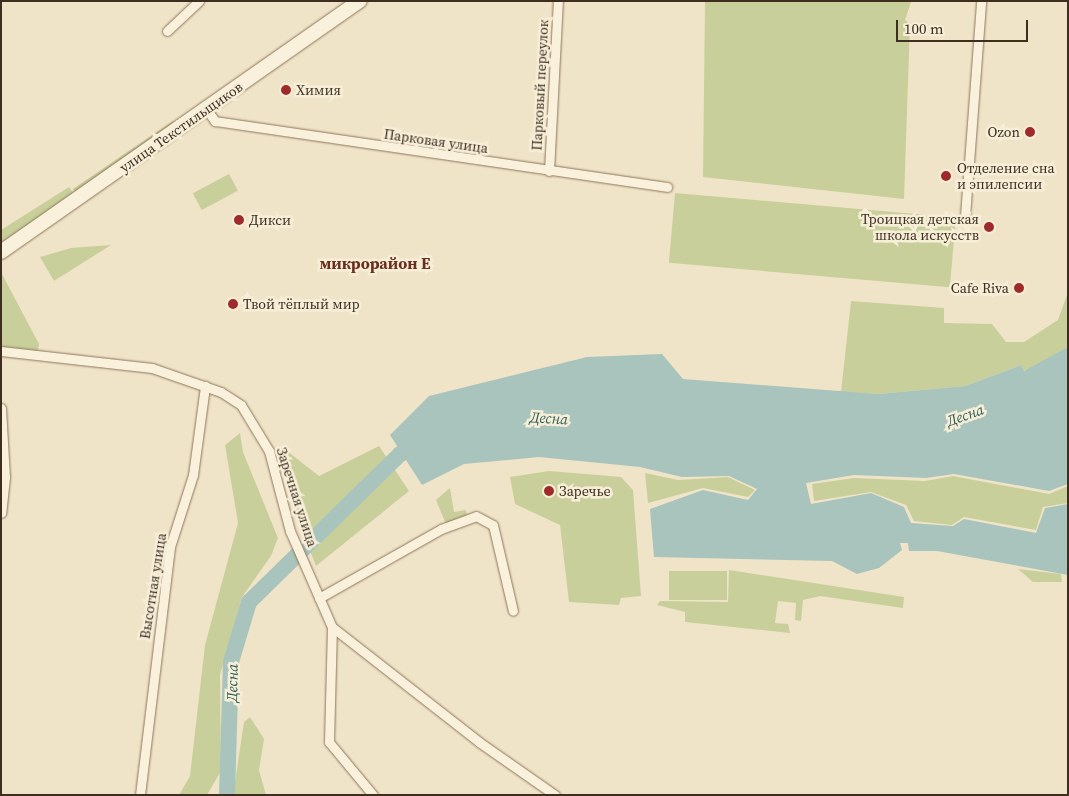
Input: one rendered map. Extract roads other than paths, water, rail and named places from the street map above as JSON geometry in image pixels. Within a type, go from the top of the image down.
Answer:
[{"type":"main road","name":"улица Текстильщиков","points":[[1,252],[207,110],[360,1]]},
{"type":"street","points":[[167,31],[199,1]]},
{"type":"street","name":"Парковый переулок","points":[[550,171],[558,1]]},
{"type":"street","points":[[965,216],[981,1]]},
{"type":"street","name":"Парковая улица","points":[[207,110],[214,121],[667,187]]},
{"type":"street","name":"Заречная улица","points":[[1,351],[152,368],[205,386],[241,405],[256,426],[278,472],[290,531],[332,627],[479,742],[555,795]]},
{"type":"street","name":"Высотная улица","points":[[141,794],[170,547],[193,475],[205,386]]},
{"type":"street","points":[[1,408],[5,477],[1,513]]},
{"type":"street","points":[[319,598],[441,529],[476,516],[493,525],[514,611]]},
{"type":"street","points":[[332,627],[329,742],[373,795]]},
{"type":"water","points":[[1068,347],[1068,484],[1049,491],[954,474],[926,478],[854,475],[806,483],[811,504],[871,493],[904,507],[911,523],[953,526],[964,519],[1036,533],[1045,508],[1068,504],[1068,575],[937,551],[909,551],[908,543],[900,543],[902,550],[879,568],[857,574],[832,561],[654,557],[650,509],[703,490],[748,500],[757,489],[729,476],[682,477],[640,467],[539,457],[464,464],[422,485],[390,435],[429,396],[587,357],[662,354],[683,379],[878,394],[965,386],[1021,365],[1024,371]]},
{"type":"waterway","name":"Десна","points":[[227,795],[231,662],[249,602],[400,454],[421,445]]},
{"type":"place","name":"Химия","points":[[286,90]]},
{"type":"place","name":"Ozon","points":[[1030,132]]},
{"type":"place","name":"Отделение сна и эпилепсии","points":[[946,176]]},
{"type":"place","name":"Дикси","points":[[239,220]]},
{"type":"place","name":"Троицкая детская школа искусств","points":[[989,227]]},
{"type":"place","name":"Cafe Riva","points":[[1019,288]]},
{"type":"place","name":"Твой тёплый мир","points":[[233,304]]},
{"type":"place","name":"Заречье","points":[[549,491]]},
{"type":"district","name":"микрорайон Е","points":[[375,263]]}]
